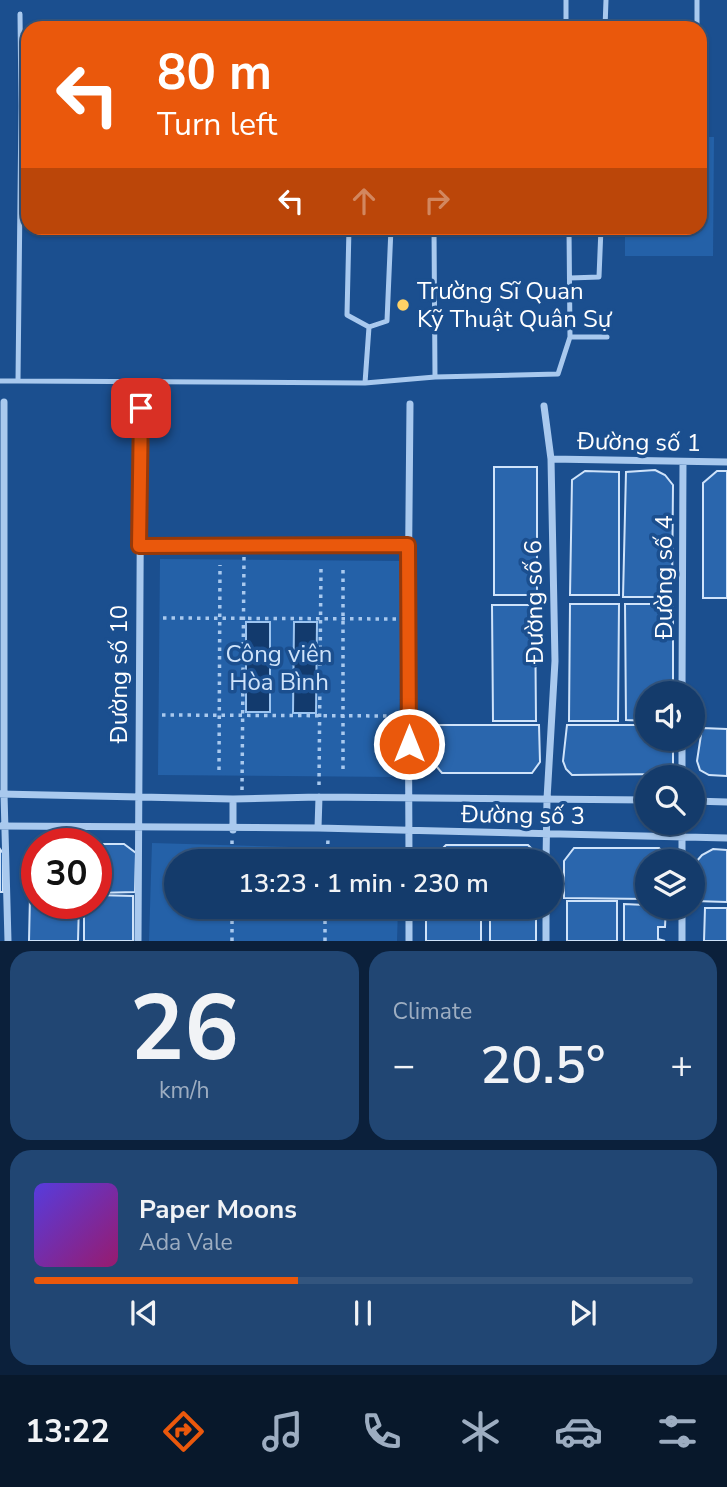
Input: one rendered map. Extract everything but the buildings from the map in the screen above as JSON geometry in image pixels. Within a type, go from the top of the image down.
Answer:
[{"type":"street","points":[[4,402],[2,794],[8,941]]},
{"type":"street","points":[[409,849],[410,404]]},
{"type":"street","name":"Đường số 6","points":[[544,406],[551,459],[555,661],[547,799]]},
{"type":"street","name":"Đường số 10","points":[[138,941],[141,408]]},
{"type":"street","name":"Đường số 1","points":[[551,459],[727,462]]},
{"type":"street","name":"Đường số 4","points":[[682,681],[683,462]]},
{"type":"street","points":[[139,546],[408,545]]},
{"type":"street","name":"Đường số 3","points":[[2,794],[238,799],[319,797],[635,800]]},
{"type":"street","points":[[318,828],[319,797]]},
{"type":"street","points":[[233,830],[238,799]]},
{"type":"street","points":[[546,849],[547,799]]},
{"type":"street","points":[[705,801],[727,802]]},
{"type":"street","name":"Đường số 3","points":[[3,826],[233,830],[318,828],[727,838]]},
{"type":"street","points":[[682,837],[682,849]]},
{"type":"street","points":[[409,919],[409,941]]},
{"type":"street","points":[[546,919],[546,941]]},
{"type":"street","points":[[682,919],[682,941]]},
{"type":"lane","points":[[566,0],[566,21]]},
{"type":"lane","points":[[605,21],[606,0]]},
{"type":"lane","points":[[697,0],[697,21]]},
{"type":"lane","points":[[18,381],[20,14]]},
{"type":"lane","points":[[349,235],[347,315],[369,327],[387,321],[391,235]]},
{"type":"lane","points":[[434,235],[435,377]]},
{"type":"lane","points":[[0,381],[365,383],[435,377],[558,374],[570,337],[569,235]]},
{"type":"lane","points":[[570,278],[599,277],[601,235]]},
{"type":"lane","points":[[365,383],[369,327]]},
{"type":"lane","points":[[570,337],[607,337]]},
{"type":"path","points":[[238,799],[243,716],[244,545]]},
{"type":"path","points":[[219,770],[220,565]]},
{"type":"path","points":[[319,797],[321,567]]},
{"type":"path","points":[[343,567],[343,769]]},
{"type":"path","points":[[163,618],[398,619]]},
{"type":"path","points":[[162,715],[397,716]]},
{"type":"path","points":[[232,849],[233,830]]},
{"type":"path","points":[[327,849],[328,830]]},
{"type":"path","points":[[232,919],[232,941]]},
{"type":"path","points":[[325,919],[325,941]]},
{"type":"green space","points":[[707,137],[714,137],[713,256],[625,256],[625,235],[707,235]]},
{"type":"green space","name":"Công viên Hòa Bình","points":[[160,559],[401,561],[399,777],[158,775]]},
{"type":"green space","points":[[152,843],[365,849],[164,849],[164,919],[398,919],[397,941],[149,941]]},
{"type":"shaded area","points":[[246,622],[270,622],[270,712],[246,712]]},
{"type":"shaded area","points":[[294,622],[317,622],[316,713],[293,713]]},
{"type":"place","name":"Trường Sĩ Quan Kỹ Thuật Quân Sự","points":[[403,305]]},
{"type":"route","points":[[141,408],[139,546],[408,545],[409,744]]}]
